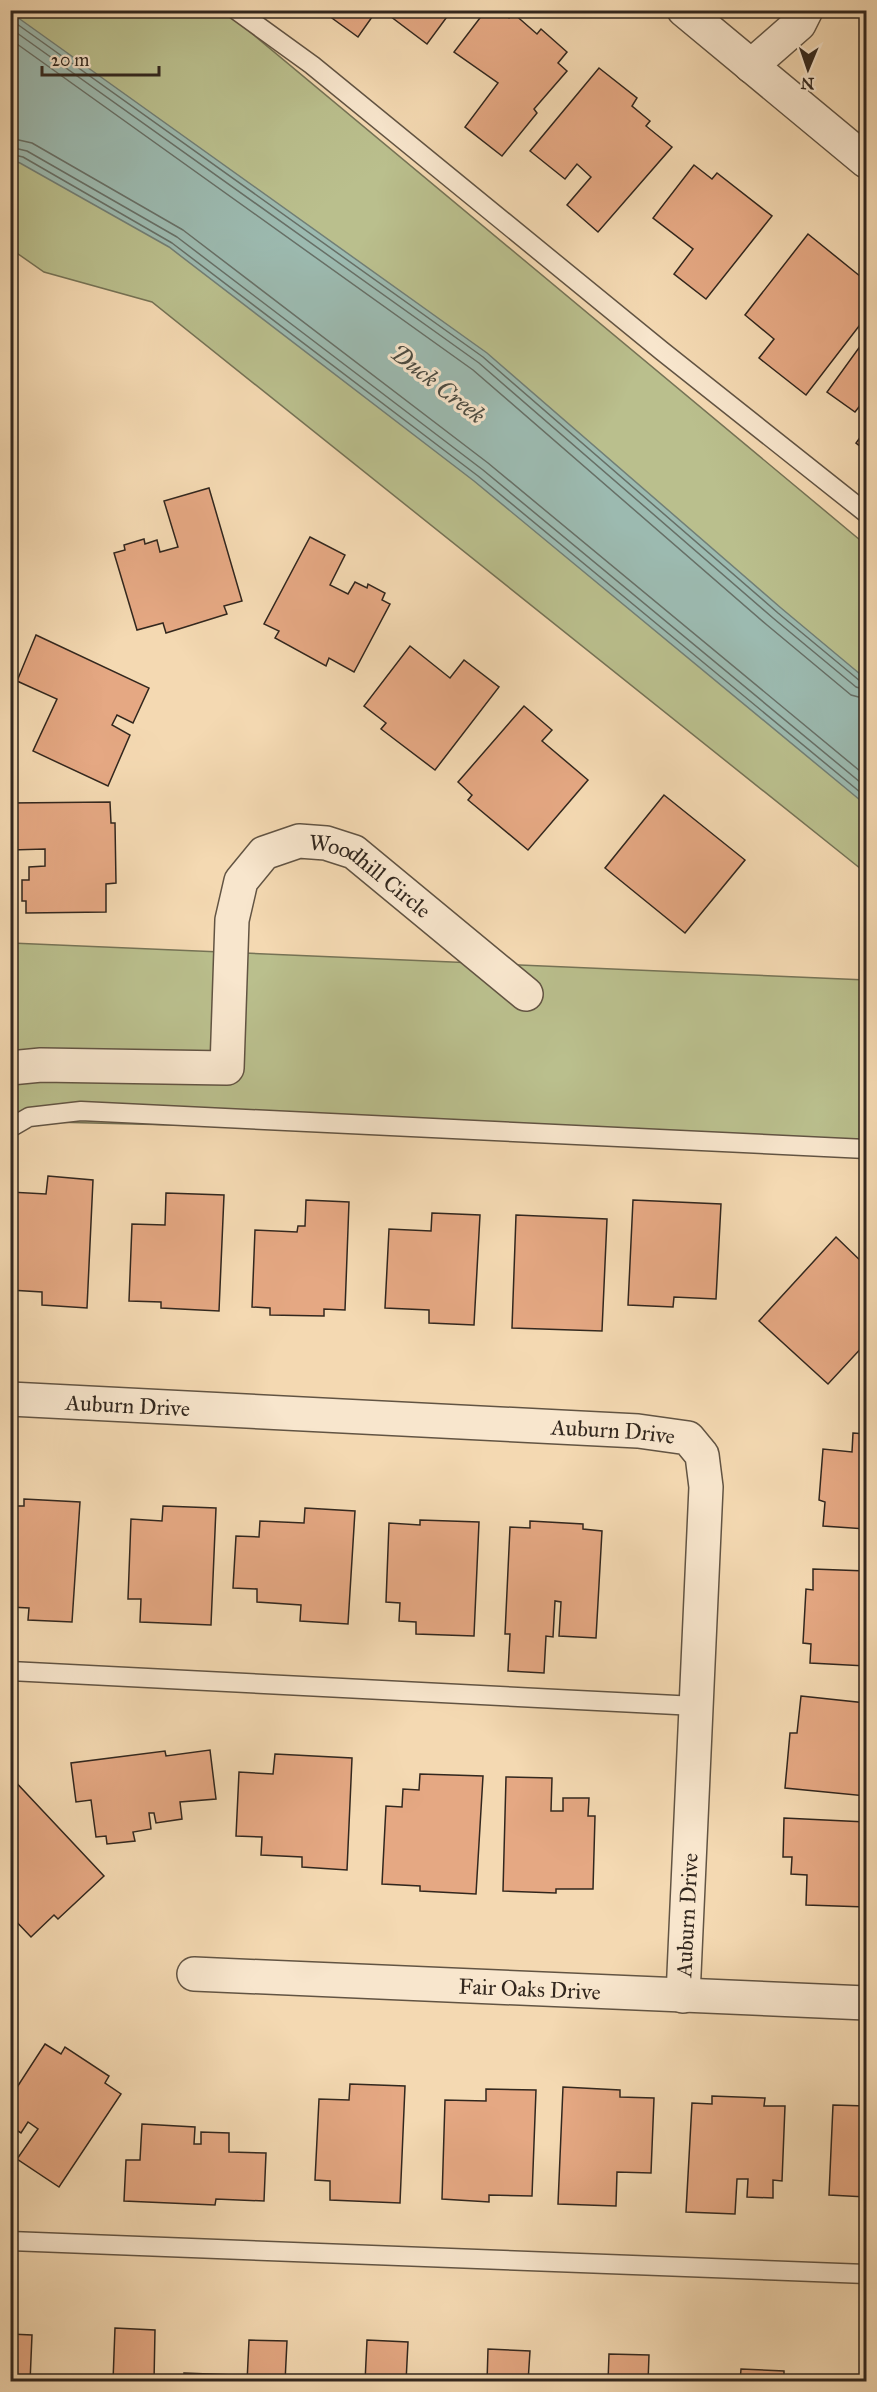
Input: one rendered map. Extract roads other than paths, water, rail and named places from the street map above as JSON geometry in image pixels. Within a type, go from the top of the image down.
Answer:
[{"type":"street","points":[[684,10],[867,161]]},
{"type":"street","points":[[751,66],[799,24],[806,10]]},
{"type":"street","name":"Woodhill Circle","points":[[10,1068],[40,1065],[227,1068],[232,920],[241,881],[264,853],[299,841],[326,843],[354,852],[526,994]]},
{"type":"street","name":"Auburn Drive","points":[[10,1399],[638,1431],[688,1438],[702,1455],[706,1486],[683,1996]]},
{"type":"street","name":"Fair Oaks Drive","points":[[194,1974],[867,2003]]},
{"type":"lane","points":[[236,10],[312,65],[653,344],[867,513]]},
{"type":"lane","points":[[10,1128],[29,1118],[81,1112],[867,1149]]},
{"type":"lane","points":[[10,1671],[696,1706]]},
{"type":"lane","points":[[10,2241],[867,2274]]},
{"type":"water","name":"Duck Creek","points":[[10,12],[487,353],[866,679],[866,805],[474,481],[169,247],[11,160]]}]
